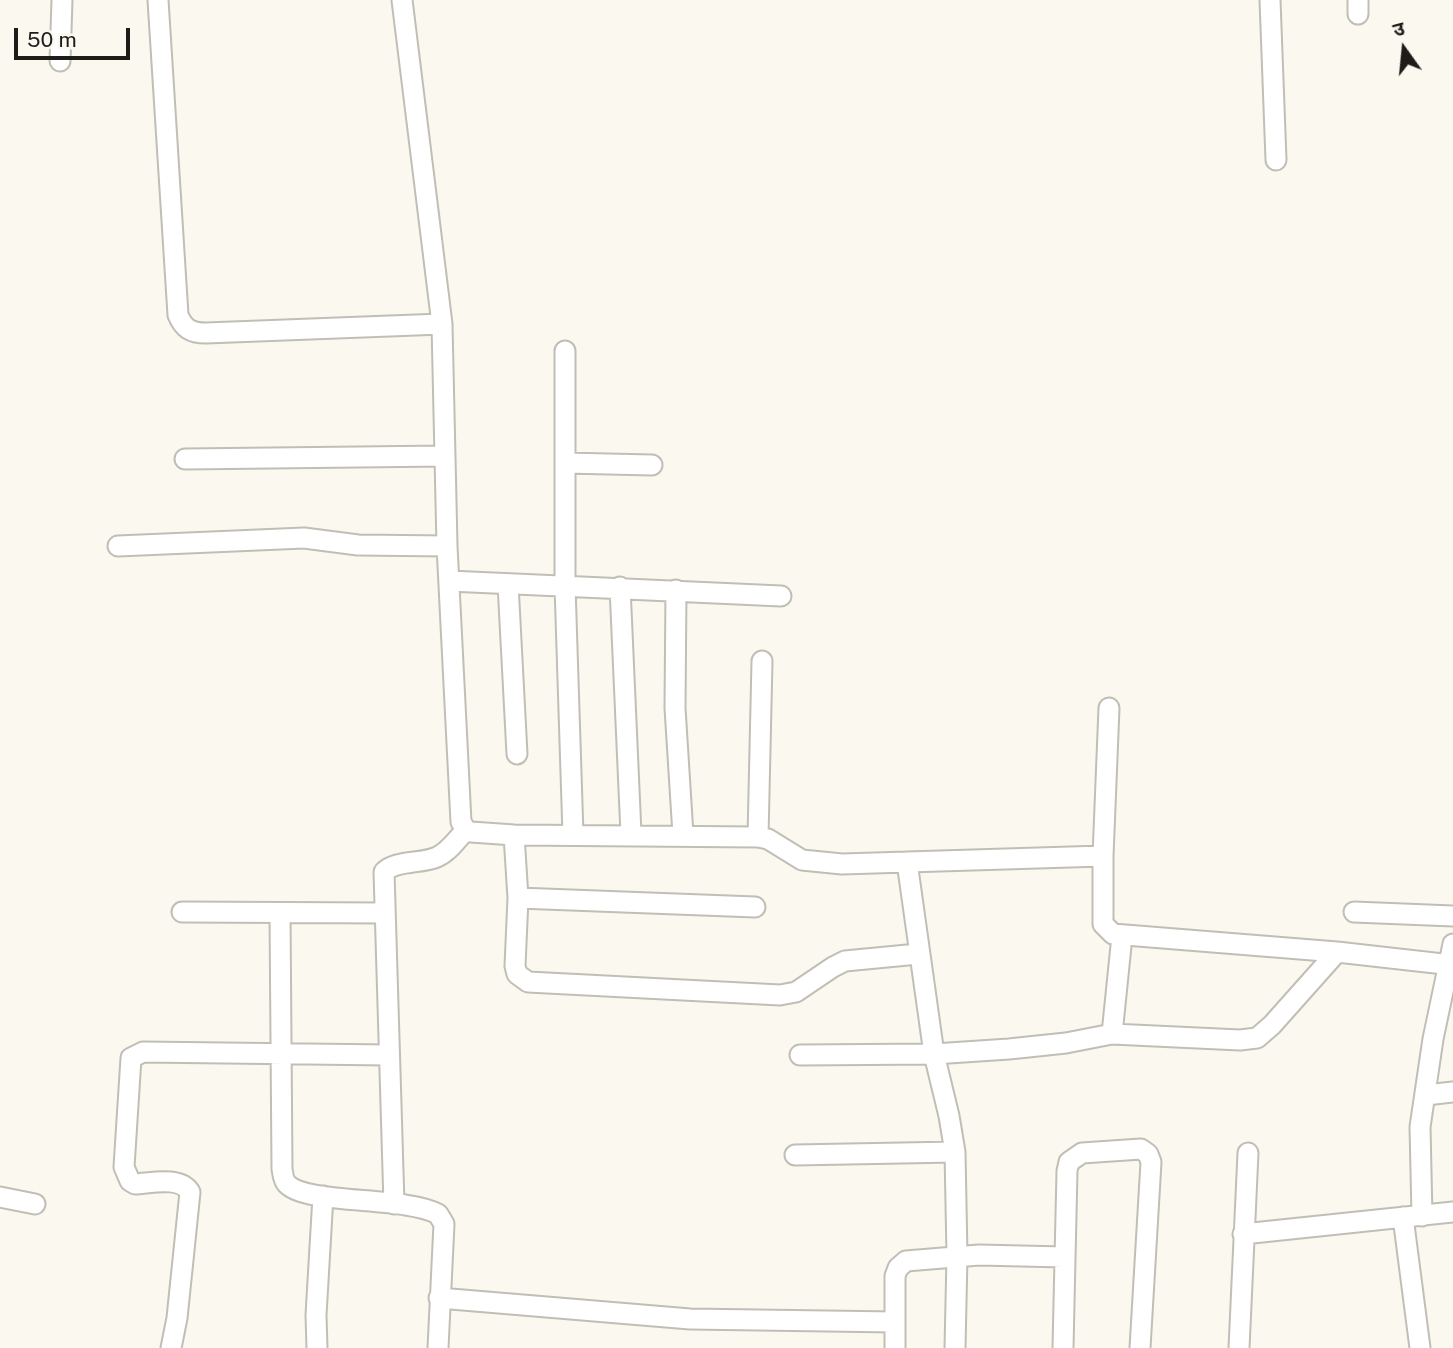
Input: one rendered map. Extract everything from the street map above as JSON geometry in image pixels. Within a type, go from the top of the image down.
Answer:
[{"type":"street","points":[[60,61],[62,0]]},
{"type":"street","points":[[158,0],[178,315],[183,326],[193,333],[442,324]]},
{"type":"street","points":[[402,0],[442,324],[447,546],[461,821],[466,830],[514,835],[758,837],[768,839],[802,860],[820,863],[1103,856]]},
{"type":"street","points":[[1270,0],[1276,160]]},
{"type":"street","points":[[565,351],[565,586],[573,835]]},
{"type":"street","points":[[185,458],[445,456]]},
{"type":"street","points":[[565,463],[652,465]]},
{"type":"street","points":[[118,546],[304,538],[358,545],[447,546]]},
{"type":"street","points":[[449,581],[781,596]]},
{"type":"street","points":[[508,584],[517,754]]},
{"type":"street","points":[[620,587],[631,834]]},
{"type":"street","points":[[676,590],[675,708],[683,835]]},
{"type":"street","points":[[758,837],[762,661]]},
{"type":"street","points":[[1109,708],[1103,924],[1113,934],[1337,952],[1452,965]]},
{"type":"street","points":[[394,1204],[383,878],[386,869],[427,861],[441,855],[466,830]]},
{"type":"street","points":[[514,835],[518,898],[515,966],[517,974],[528,982],[780,995],[796,992],[845,961],[918,954]]},
{"type":"street","points":[[907,862],[934,1054],[955,1152],[955,1348]]},
{"type":"street","points":[[518,898],[755,907]]},
{"type":"street","points":[[182,912],[385,913]]},
{"type":"street","points":[[1354,912],[1453,916]]},
{"type":"street","points":[[280,913],[284,1179],[296,1190],[433,1211],[441,1217],[444,1224],[438,1348]]},
{"type":"street","points":[[1112,1034],[1122,936]]},
{"type":"street","points":[[1420,1348],[1413,1217],[1420,1126],[1433,1039],[1452,965],[1453,944]]},
{"type":"street","points":[[800,1055],[934,1054],[1045,1045],[1112,1034],[1240,1040],[1257,1038],[1272,1025],[1337,952]]},
{"type":"street","points":[[172,1348],[190,1192],[183,1184],[174,1182],[135,1184],[125,1174],[131,1058],[143,1052],[389,1055]]},
{"type":"street","points":[[1426,1095],[1453,1092]]},
{"type":"street","points":[[1062,1348],[1069,1161],[1082,1153],[1140,1149],[1148,1154],[1151,1163],[1140,1348]]},
{"type":"street","points":[[795,1155],[955,1152]]},
{"type":"street","points":[[1238,1348],[1248,1153]]},
{"type":"street","points":[[317,1348],[316,1315],[323,1196]]},
{"type":"street","points":[[0,1198],[35,1203]]},
{"type":"street","points":[[1243,1234],[1453,1212]]},
{"type":"street","points":[[895,1348],[895,1276],[898,1268],[906,1261],[957,1256],[1064,1257]]},
{"type":"street","points":[[439,1298],[690,1319],[895,1322]]}]
